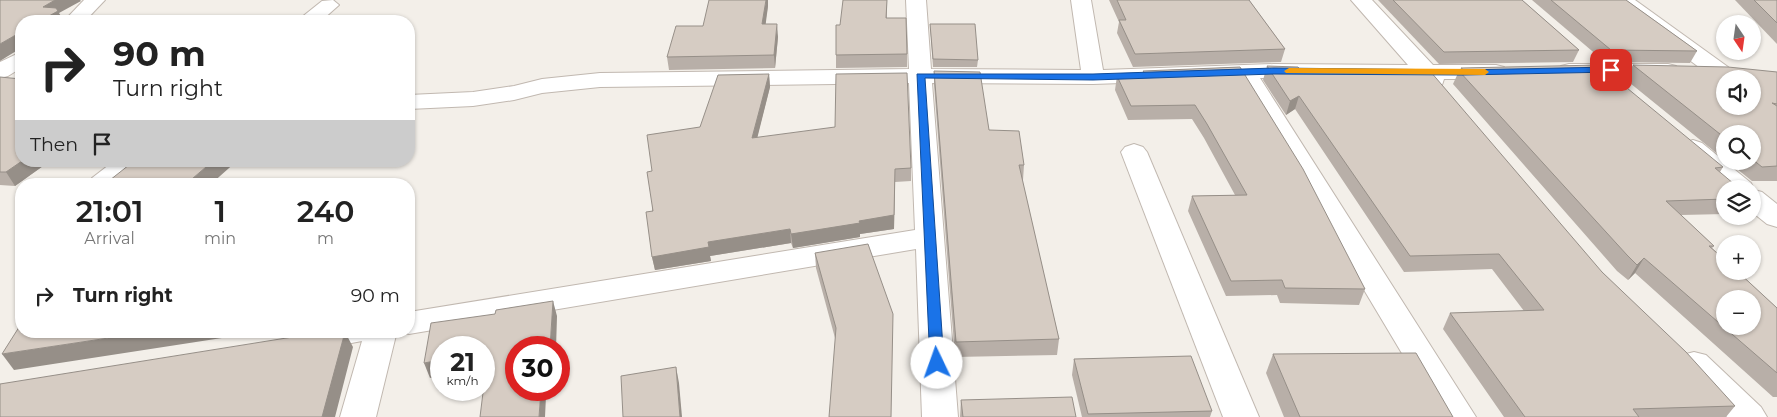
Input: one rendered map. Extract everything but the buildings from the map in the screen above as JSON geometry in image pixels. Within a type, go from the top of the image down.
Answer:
[{"type":"street","points":[[80,15],[95,0]]},
{"type":"street","points":[[916,0],[940,417]]},
{"type":"street","points":[[1081,0],[1093,77]]},
{"type":"street","points":[[1361,0],[1453,101]]},
{"type":"street","points":[[1549,71],[1598,70],[1729,73],[1622,0]]},
{"type":"street","points":[[316,15],[329,5]]},
{"type":"street","points":[[1576,51],[1628,95]]},
{"type":"street","points":[[0,71],[15,62]]},
{"type":"street","points":[[415,102],[473,100],[542,86],[600,80],[920,76],[1093,77],[1245,72],[1520,72]]},
{"type":"street","points":[[1245,72],[1458,417]]},
{"type":"street","points":[[0,81],[15,82]]},
{"type":"street","points":[[1673,133],[1731,180]]},
{"type":"street","points":[[1134,152],[1241,417]]},
{"type":"street","points":[[109,178],[123,167]]},
{"type":"street","points":[[415,322],[930,237]]},
{"type":"street","points":[[280,343],[312,338]]},
{"type":"street","points":[[358,417],[379,338]]},
{"type":"street","points":[[1677,348],[1749,417]]},
{"type":"slow traffic","points":[[1289,71],[1485,72]]},
{"type":"route","points":[[937,363],[920,76],[1093,77],[1274,71],[1463,73],[1611,70]]}]
